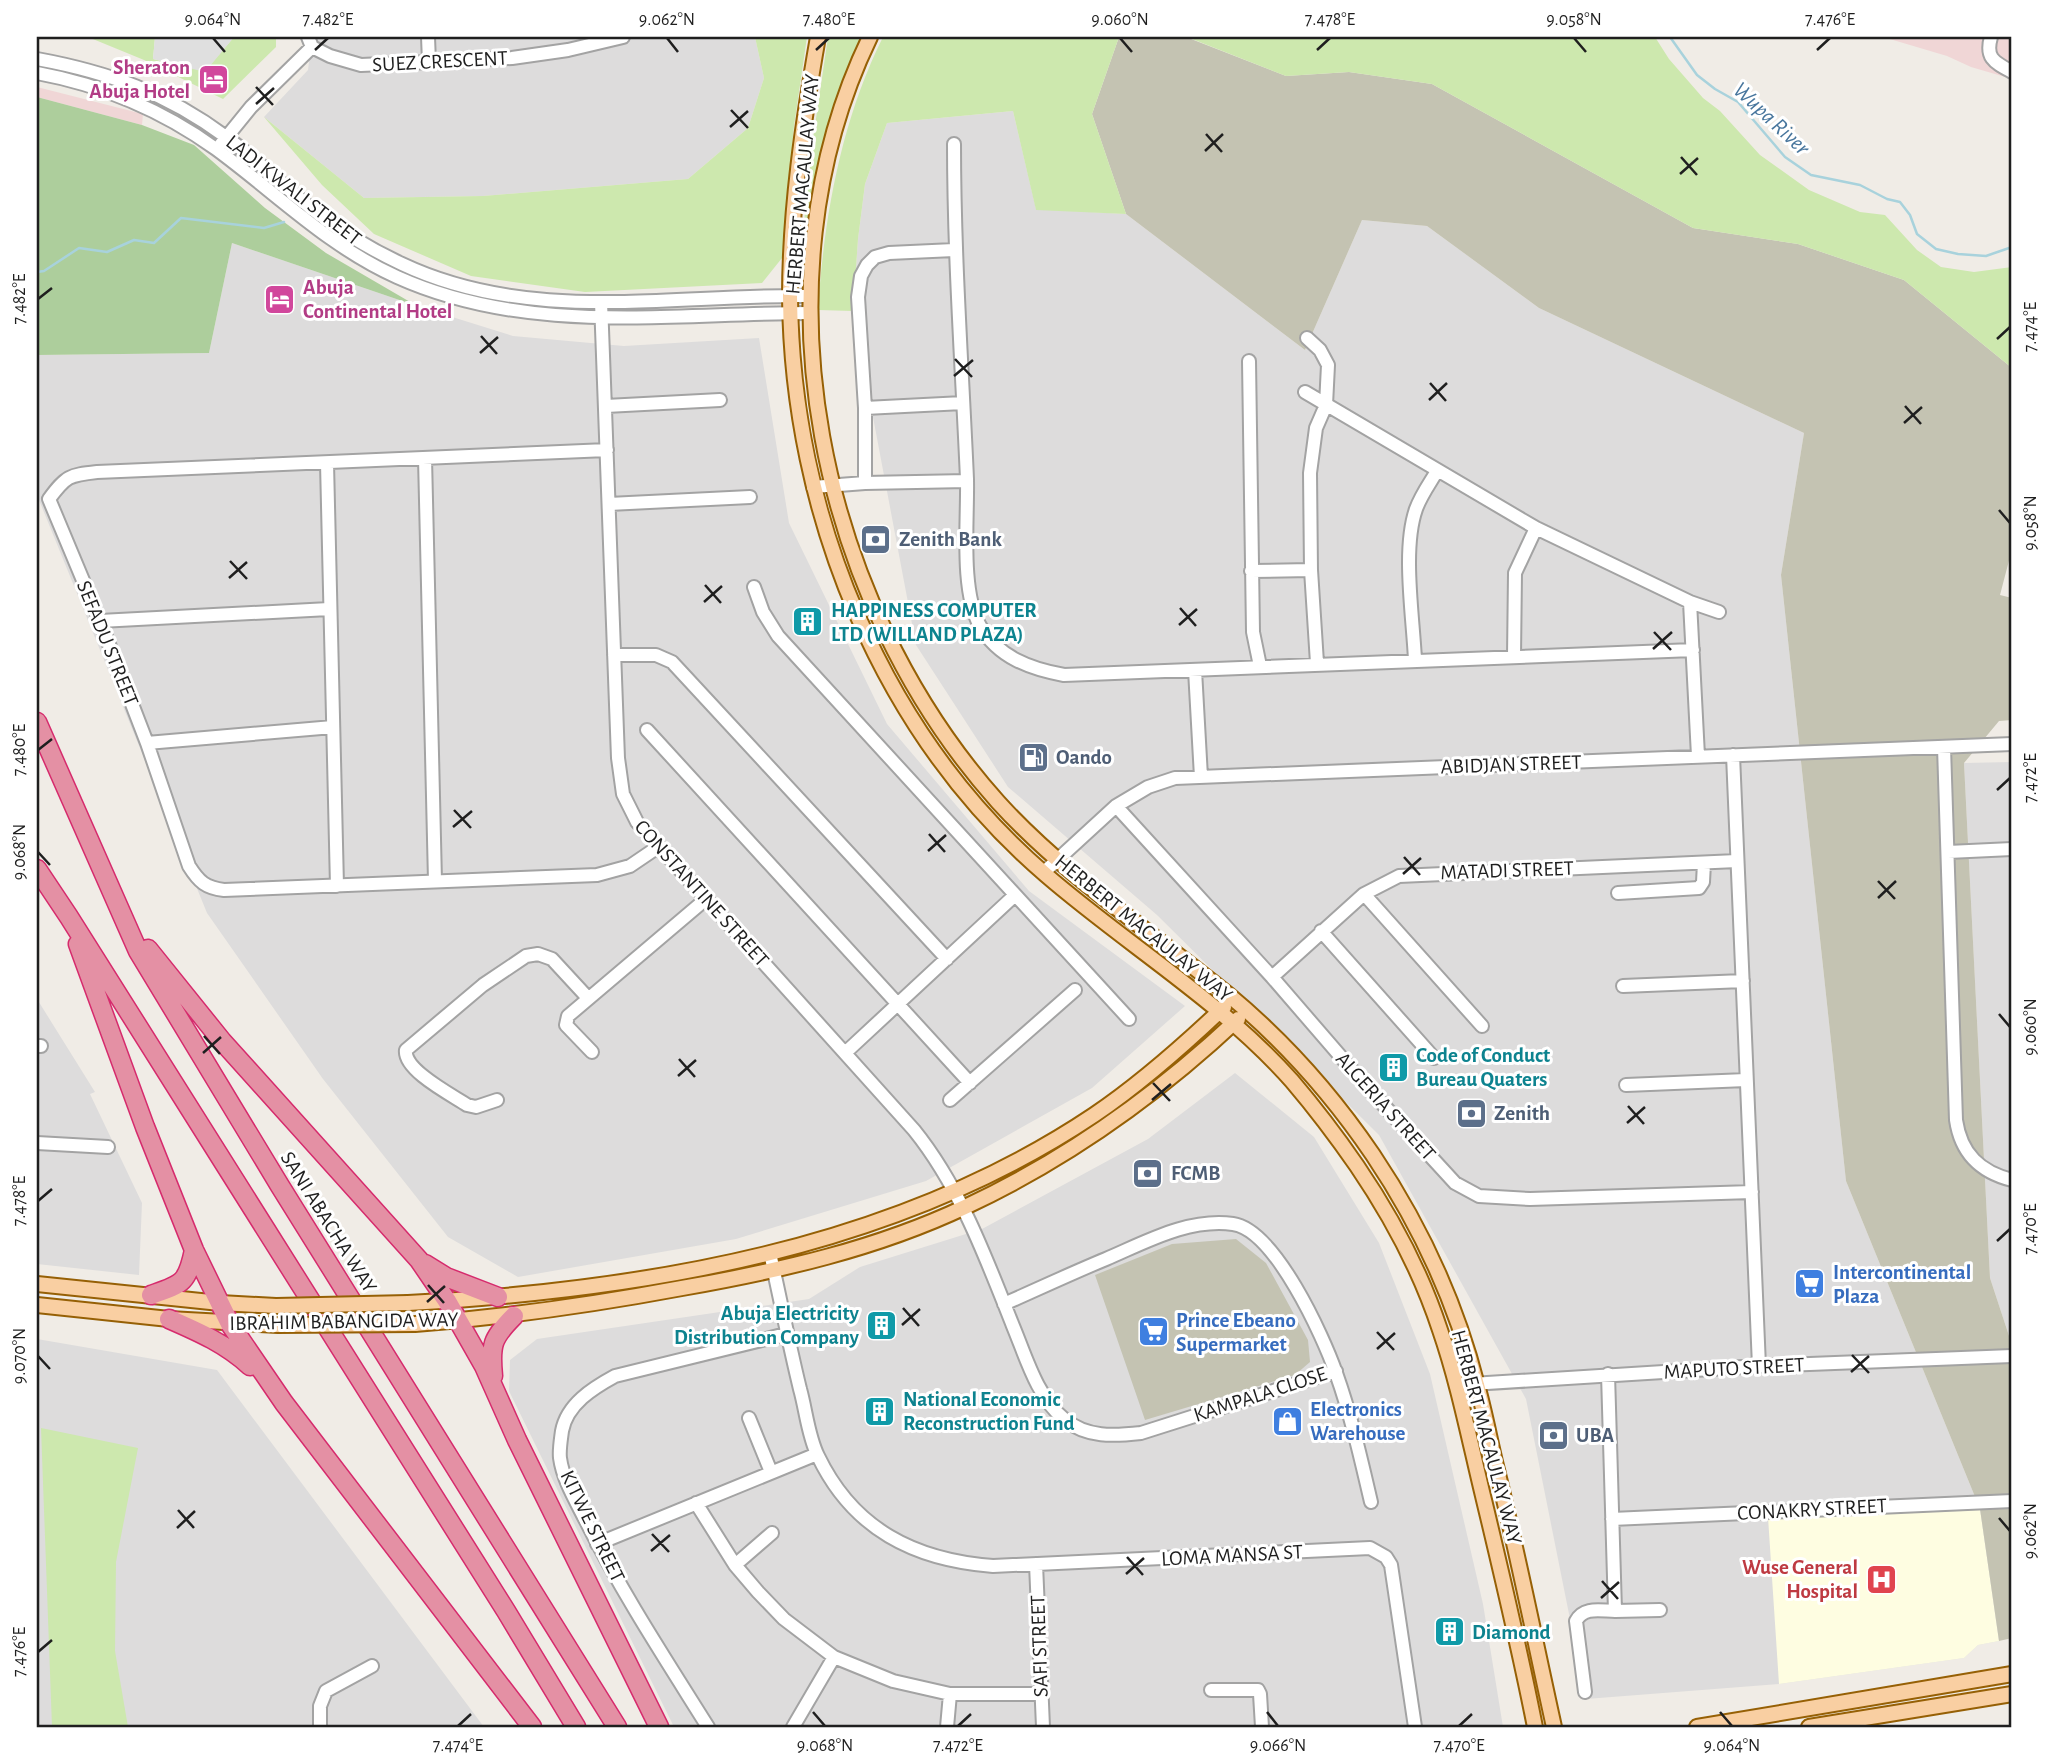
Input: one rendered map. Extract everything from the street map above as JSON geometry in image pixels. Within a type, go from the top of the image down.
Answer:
[{"type":"highway","name":"SANI ABACHA WAY","points":[[37,722],[138,951],[617,1727]]},
{"type":"highway","points":[[37,869],[506,1611],[576,1727]]},
{"type":"highway","points":[[118,910],[174,984],[222,1041],[419,1260],[447,1301],[493,1387],[659,1727]]},
{"type":"highway","points":[[69,916],[113,1045],[194,1251],[230,1324],[271,1385],[532,1727]]},
{"type":"highway","points":[[151,1295],[175,1287],[182,1281],[189,1273],[194,1251]]},
{"type":"highway","points":[[419,1260],[446,1277],[498,1297]]},
{"type":"highway","points":[[493,1387],[492,1343],[499,1331],[514,1316]]},
{"type":"highway","points":[[169,1320],[209,1336],[234,1351],[271,1385]]},
{"type":"main road","name":"HERBERT MACAULAY WAY","points":[[818,37],[803,121],[794,227],[791,313],[802,427],[813,487],[842,578],[861,625],[912,720],[959,785],[1001,833],[1043,873],[1219,1012],[1291,1080],[1355,1163],[1383,1205],[1415,1269],[1440,1328],[1495,1545],[1535,1727]]},
{"type":"main road","name":"HERBERT MACAULAY WAY","points":[[870,37],[854,72],[829,151],[821,191],[810,313],[813,367],[832,486],[875,608],[906,672],[961,755],[998,802],[1107,902],[1247,1011],[1302,1065],[1342,1111],[1400,1197],[1433,1261],[1457,1322],[1476,1382],[1511,1527],[1554,1727]]},
{"type":"main road","name":"IBRAHIM BABANGIDA WAY","points":[[37,1284],[220,1303],[276,1306],[408,1303],[498,1297],[647,1278],[770,1253],[853,1229],[955,1191],[1004,1167],[1095,1114],[1233,999]]},
{"type":"main road","name":"IBRAHIM BABANGIDA WAY","points":[[37,1305],[230,1324],[415,1324],[578,1308],[774,1272],[854,1250],[963,1208],[1014,1183],[1106,1127],[1156,1089],[1247,1011]]},
{"type":"main road","points":[[1697,1727],[1769,1721],[2012,1674]]},
{"type":"main road","points":[[1808,1727],[2012,1694]]},
{"type":"street","points":[[428,37],[429,62]]},
{"type":"street","name":"SUEZ CRESCENT","points":[[310,42],[330,56],[361,65],[512,58],[568,50],[623,37]]},
{"type":"street","points":[[1991,37],[1987,50],[1989,56],[2012,72]]},
{"type":"street","points":[[217,150],[251,107],[310,42]]},
{"type":"street","name":"LADI KWALI STREET","points":[[37,59],[79,67],[121,80],[176,106],[226,137],[317,212],[364,244],[403,265],[443,280],[516,298],[541,301],[601,302],[810,296]]},
{"type":"street","name":"LADI KWALI STREET","points":[[37,73],[94,87],[166,117],[217,150],[305,220],[359,257],[397,277],[477,305],[540,315],[602,318],[810,313]]},
{"type":"street","points":[[954,144],[954,250],[967,481],[970,602],[980,625],[995,645],[1016,661],[1037,670],[1064,675],[1693,650]]},
{"type":"street","points":[[865,483],[865,408],[858,297],[861,276],[867,265],[876,257],[889,253],[954,250]]},
{"type":"street","name":"CONSTANTINE STREET","points":[[601,302],[618,758],[623,794],[637,822],[658,847],[926,1144],[955,1191],[1004,1304]]},
{"type":"street","points":[[1307,338],[1320,350],[1328,365],[1326,405],[1316,428],[1312,450],[1311,570],[1317,663]]},
{"type":"street","points":[[1249,361],[1253,632],[1260,666]]},
{"type":"street","points":[[1305,393],[1536,528],[1690,602],[1719,612]]},
{"type":"street","points":[[606,407],[720,400]]},
{"type":"street","points":[[865,408],[963,403]]},
{"type":"street","name":"SEFADU STREET","points":[[607,450],[74,474],[61,483],[49,499],[147,743],[189,866],[197,879],[208,888],[224,890],[597,875],[630,866],[658,847]]},
{"type":"street","points":[[425,458],[435,881]]},
{"type":"street","points":[[327,463],[337,886]]},
{"type":"street","points":[[1415,660],[1411,528],[1421,497],[1437,471]]},
{"type":"street","points":[[813,487],[967,481]]},
{"type":"street","points":[[609,504],[750,497]]},
{"type":"street","points":[[1514,656],[1515,573],[1536,528]]},
{"type":"street","points":[[1251,571],[1311,570]]},
{"type":"street","points":[[754,587],[763,612],[778,636],[1129,1019]]},
{"type":"street","points":[[1690,602],[1698,756]]},
{"type":"street","points":[[100,621],[330,609]]},
{"type":"street","points":[[614,655],[656,655],[673,662],[947,959]]},
{"type":"street","points":[[1195,670],[1201,777]]},
{"type":"street","points":[[147,743],[333,727]]},
{"type":"street","points":[[647,730],[970,1083]]},
{"type":"street","name":"ABIDJAN STREET","points":[[1043,873],[1116,806],[1147,787],[1175,778],[2012,744]]},
{"type":"street","points":[[1944,747],[1950,984],[1958,1137],[1974,1161],[1992,1175],[2012,1180]]},
{"type":"street","points":[[1733,755],[1759,1366]]},
{"type":"street","name":"ALGERIA STREET","points":[[1116,806],[1455,1183],[1479,1196],[1530,1199],[1752,1192]]},
{"type":"street","points":[[1948,852],[2012,849]]},
{"type":"street","name":"MATADI STREET","points":[[1272,977],[1364,894],[1385,881],[1413,874],[1737,861]]},
{"type":"street","points":[[1618,893],[1699,888],[1703,882],[1704,863]]},
{"type":"street","points":[[1364,894],[1482,1026]]},
{"type":"street","points":[[845,1053],[1014,896]]},
{"type":"street","points":[[592,1052],[566,1026],[568,1016],[706,899]]},
{"type":"street","points":[[1321,931],[1434,1058]]},
{"type":"street","points":[[497,1100],[477,1107],[467,1105],[417,1071],[408,1061],[407,1050],[483,985],[526,956],[538,954],[552,959],[588,998]]},
{"type":"street","points":[[1623,986],[1743,981]]},
{"type":"street","points":[[950,1100],[1075,990]]},
{"type":"street","points":[[1626,1085],[1746,1080]]},
{"type":"street","points":[[37,1143],[108,1147]]},
{"type":"street","name":"KAMPALA CLOSE","points":[[1201,1225],[1241,1226],[1266,1243],[1286,1271],[1336,1371],[1141,1433],[1115,1436],[1088,1433],[1064,1419],[1044,1395],[1004,1304],[1171,1231],[1201,1225]]},
{"type":"street","name":"LOMA MANSA ST","points":[[770,1253],[786,1334],[817,1454],[842,1497],[867,1521],[894,1540],[929,1555],[964,1563],[1036,1564],[1370,1549],[1379,1552],[1391,1565],[1415,1727]]},
{"type":"street","name":"KITWE STREET","points":[[709,1727],[646,1629],[597,1544],[568,1485],[560,1456],[563,1428],[575,1405],[592,1389],[615,1376],[786,1334]]},
{"type":"street","name":"MAPUTO STREET","points":[[1456,1385],[1759,1366],[2012,1356]]},
{"type":"street","points":[[1336,1371],[1355,1433],[1371,1502]]},
{"type":"street","points":[[1608,1374],[1615,1611]]},
{"type":"street","points":[[749,1418],[771,1472]]},
{"type":"street","points":[[597,1544],[817,1454]]},
{"type":"street","name":"CONAKRY STREET","points":[[1612,1519],[2012,1501]]},
{"type":"street","points":[[696,1503],[735,1565],[758,1592],[784,1619],[834,1657],[893,1681],[950,1695],[1041,1694]]},
{"type":"street","points":[[735,1565],[772,1533]]},
{"type":"street","name":"SAFI STREET","points":[[1036,1564],[1042,1727]]},
{"type":"street","points":[[1585,1692],[1576,1621],[1583,1612],[1660,1610]]},
{"type":"street","points":[[793,1727],[834,1657]]},
{"type":"street","points":[[320,1727],[320,1706],[326,1691],[372,1666]]},
{"type":"street","points":[[1211,1690],[1258,1690],[1262,1727]]},
{"type":"street","points":[[947,1727],[950,1695]]},
{"type":"shaded area","points":[[155,37],[234,37],[205,72],[153,59]]},
{"type":"shaded area","points":[[312,37],[755,37],[764,78],[748,128],[688,179],[483,196],[364,198],[264,117],[308,70]]},
{"type":"shaded area","points":[[1119,37],[1186,37],[1286,76],[1349,72],[1432,84],[1693,228],[1798,244],[1904,280],[2012,368],[2012,549],[2000,595],[2012,598],[2012,720],[1999,721],[1964,763],[1990,1278],[2012,1345],[2012,1638],[1999,1641],[1980,1509],[1846,1181],[1781,575],[1804,433],[1539,308],[1427,226],[1362,220],[1305,350],[1126,214],[1092,114]]},
{"type":"shaded area","points":[[1883,37],[2012,37],[2012,79],[1971,67],[1947,56]]},
{"type":"shaded area","points":[[37,87],[143,114],[142,125],[37,97]]},
{"type":"shaded area","points":[[1013,111],[1036,209],[1126,214],[1305,350],[1362,220],[1427,226],[1539,308],[1804,433],[1781,575],[1846,1181],[1980,1509],[1999,1641],[1978,1645],[1964,1658],[1779,1684],[1586,1699],[1526,1399],[1379,1135],[1157,915],[1008,787],[916,645],[853,311],[865,184],[887,123]]},
{"type":"shaded area","points":[[232,243],[513,336],[624,346],[759,338],[789,523],[887,724],[1029,891],[1185,1006],[1092,1088],[926,1181],[736,1239],[518,1277],[448,1237],[323,1079],[207,913],[37,495],[37,355],[209,353]]},
{"type":"shaded area","points":[[2012,762],[2012,1345],[1990,1278],[1964,763]]},
{"type":"shaded area","points":[[37,999],[95,1092],[90,1094],[142,1203],[139,1275],[37,1264]]},
{"type":"shaded area","points":[[1235,1073],[1314,1137],[1379,1243],[1430,1374],[1483,1604],[1503,1727],[674,1727],[509,1391],[510,1360],[537,1339],[809,1299],[860,1267],[982,1229],[1148,1139]]},
{"type":"shaded area","points":[[1236,1239],[1266,1263],[1308,1340],[1310,1362],[1295,1375],[1145,1420],[1095,1275],[1172,1244]]},
{"type":"shaded area","points":[[37,1339],[217,1370],[484,1727],[37,1727]]},
{"type":"shaded area","name":"Wuse General Hospital","points":[[1980,1509],[1999,1641],[1978,1645],[1964,1658],[1779,1684],[1768,1517]]},
{"type":"green space","name":"Sheraton Abuja Hotel","points":[[88,37],[155,37],[153,59],[205,71],[234,37],[276,37],[276,47],[223,99],[144,60]]},
{"type":"green space","points":[[755,37],[807,37],[794,126],[782,258],[762,283],[585,292],[471,276],[374,234],[322,185],[264,117],[364,198],[483,196],[688,179],[748,128],[764,78]]},
{"type":"green space","points":[[828,37],[863,37],[825,136],[815,193],[809,274],[803,282],[800,275],[808,173]]},
{"type":"green space","points":[[883,37],[1119,37],[1092,114],[1126,214],[1036,210],[1013,111],[887,123],[865,184],[853,311],[818,310],[825,240],[837,170],[856,102]]},
{"type":"green space","points":[[1187,37],[1655,37],[1669,59],[1703,98],[1720,111],[1760,155],[1809,190],[1860,212],[1885,215],[1917,250],[1941,267],[1974,272],[2012,267],[2012,368],[1904,280],[1798,244],[1693,228],[1432,84],[1349,72],[1286,76]]},
{"type":"green space","points":[[37,97],[142,125],[194,145],[265,208],[326,253],[417,306],[232,243],[209,353],[37,355]]},
{"type":"green space","points":[[41,1428],[138,1448],[116,1562],[115,1651],[128,1727],[52,1727]]},
{"type":"waterway","name":"Wupa River","points":[[1670,37],[1697,75],[1738,102],[1785,157],[1811,175],[1860,185],[1887,199],[1900,202],[1910,215],[1917,234],[1936,249],[1986,256],[2012,247]]},
{"type":"waterway","points":[[37,272],[44,271],[79,248],[107,252],[134,240],[154,243],[181,218],[264,228],[284,222]]},
{"type":"place","name":"Sheraton Abuja Hotel","points":[[213,79]]},
{"type":"place","name":"Abuja Continental Hotel","points":[[280,299]]},
{"type":"place","name":"Zenith Bank","points":[[876,539]]},
{"type":"place","name":"HAPPINESS COMPUTER LTD (WILLAND PLAZA)","points":[[808,622]]},
{"type":"place","name":"Oando","points":[[1033,757]]},
{"type":"place","name":"Code of Conduct Bureau Quaters","points":[[1393,1067]]},
{"type":"place","name":"Zenith","points":[[1471,1113]]},
{"type":"place","name":"FCMB","points":[[1148,1173]]},
{"type":"place","name":"Intercontinental Plaza","points":[[1810,1284]]},
{"type":"place","name":"Abuja Electricity Distribution Company","points":[[882,1325]]},
{"type":"place","name":"Prince Ebeano Supermarket","points":[[1153,1332]]},
{"type":"place","name":"National Economic Reconstruction Fund","points":[[880,1411]]},
{"type":"place","name":"Electronics Warehouse","points":[[1287,1421]]},
{"type":"place","name":"UBA","points":[[1553,1435]]},
{"type":"place","name":"Wuse General Hospital","points":[[1881,1579]]},
{"type":"place","name":"Diamond","points":[[1449,1632]]}]
